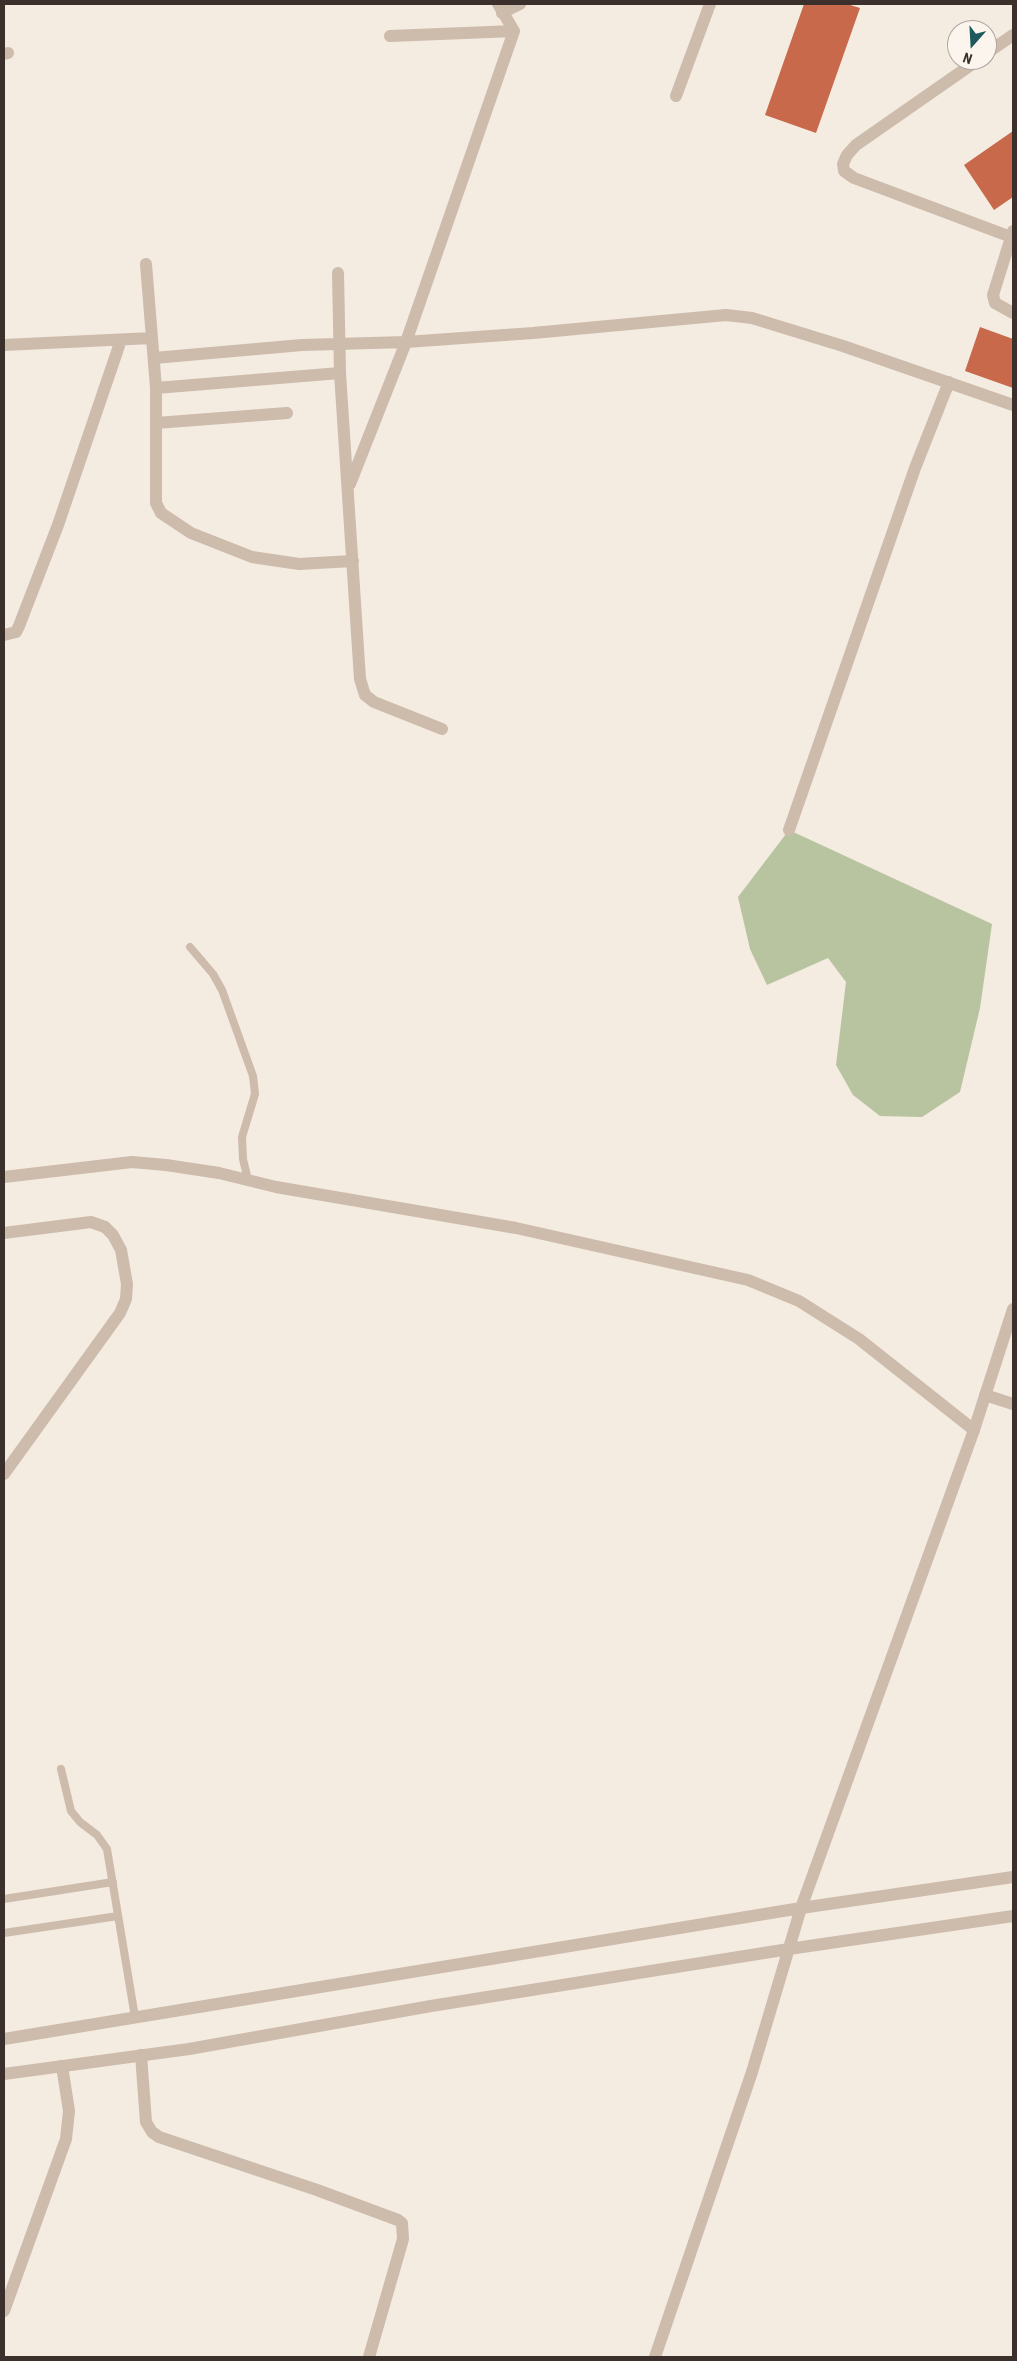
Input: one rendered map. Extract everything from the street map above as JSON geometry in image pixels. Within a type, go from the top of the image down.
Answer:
[{"type":"street","points":[[514,30],[500,8],[520,4]]},
{"type":"street","points":[[676,96],[710,4]]},
{"type":"street","points":[[390,36],[514,30]]},
{"type":"street","points":[[348,487],[406,342],[514,30]]},
{"type":"street","points":[[997,47],[1013,35]]},
{"type":"street","points":[[964,70],[856,145],[847,154],[843,164],[844,171],[854,178],[1012,234],[992,295],[995,303],[1013,314]]},
{"type":"street","points":[[146,264],[156,388],[156,503],[161,513],[191,533],[252,558],[299,564],[353,561]]},
{"type":"street","points":[[338,273],[340,373],[360,679],[365,695],[386,708],[442,729]]},
{"type":"street","points":[[154,358],[241,350],[406,342],[533,333],[726,314],[752,318],[949,382],[1013,405]]},
{"type":"street","points":[[4,345],[152,338]]},
{"type":"street","points":[[4,635],[16,632],[19,626],[58,525],[121,340]]},
{"type":"street","points":[[156,388],[340,373]]},
{"type":"street","points":[[789,830],[915,468],[949,382]]},
{"type":"street","points":[[156,423],[287,413]]},
{"type":"street","points":[[4,1177],[132,1162],[219,1173],[305,1192],[516,1228],[748,1280],[799,1301],[859,1339],[974,1430]]},
{"type":"street","points":[[4,1233],[90,1222],[105,1227],[113,1235],[122,1250],[127,1284],[126,1299],[120,1313],[4,1474]]},
{"type":"street","points":[[655,2357],[752,2072],[801,1908],[974,1430],[1013,1309]]},
{"type":"street","points":[[985,1395],[1013,1404]]},
{"type":"street","points":[[4,2039],[801,1908],[1013,1877]]},
{"type":"street","points":[[4,2074],[141,2055],[431,2006],[789,1949],[1013,1916]]},
{"type":"street","points":[[141,2055],[146,2122],[152,2132],[159,2137],[317,2190],[402,2223],[403,2239],[369,2357]]},
{"type":"street","points":[[4,2311],[66,2139],[69,2111],[62,2066]]},
{"type":"lane","points":[[190,947],[213,974],[222,990],[253,1076],[254,1094],[242,1138],[243,1158],[248,1180]]},
{"type":"lane","points":[[61,1769],[71,1811],[80,1822],[97,1834],[107,1849],[135,2018]]},
{"type":"lane","points":[[4,1899],[113,1882]]},
{"type":"lane","points":[[4,1933],[118,1916]]},
{"type":"green space","points":[[789,830],[992,924],[980,1008],[960,1092],[922,1117],[880,1116],[853,1095],[836,1065],[846,982],[828,958],[767,985],[750,949],[738,897]]},
{"type":"building","points":[[804,4],[847,4],[860,8],[816,133],[765,115]]},
{"type":"building","points":[[1013,131],[1013,197],[994,210],[964,165]]},
{"type":"building","points":[[980,327],[1013,339],[1013,388],[965,371]]}]
